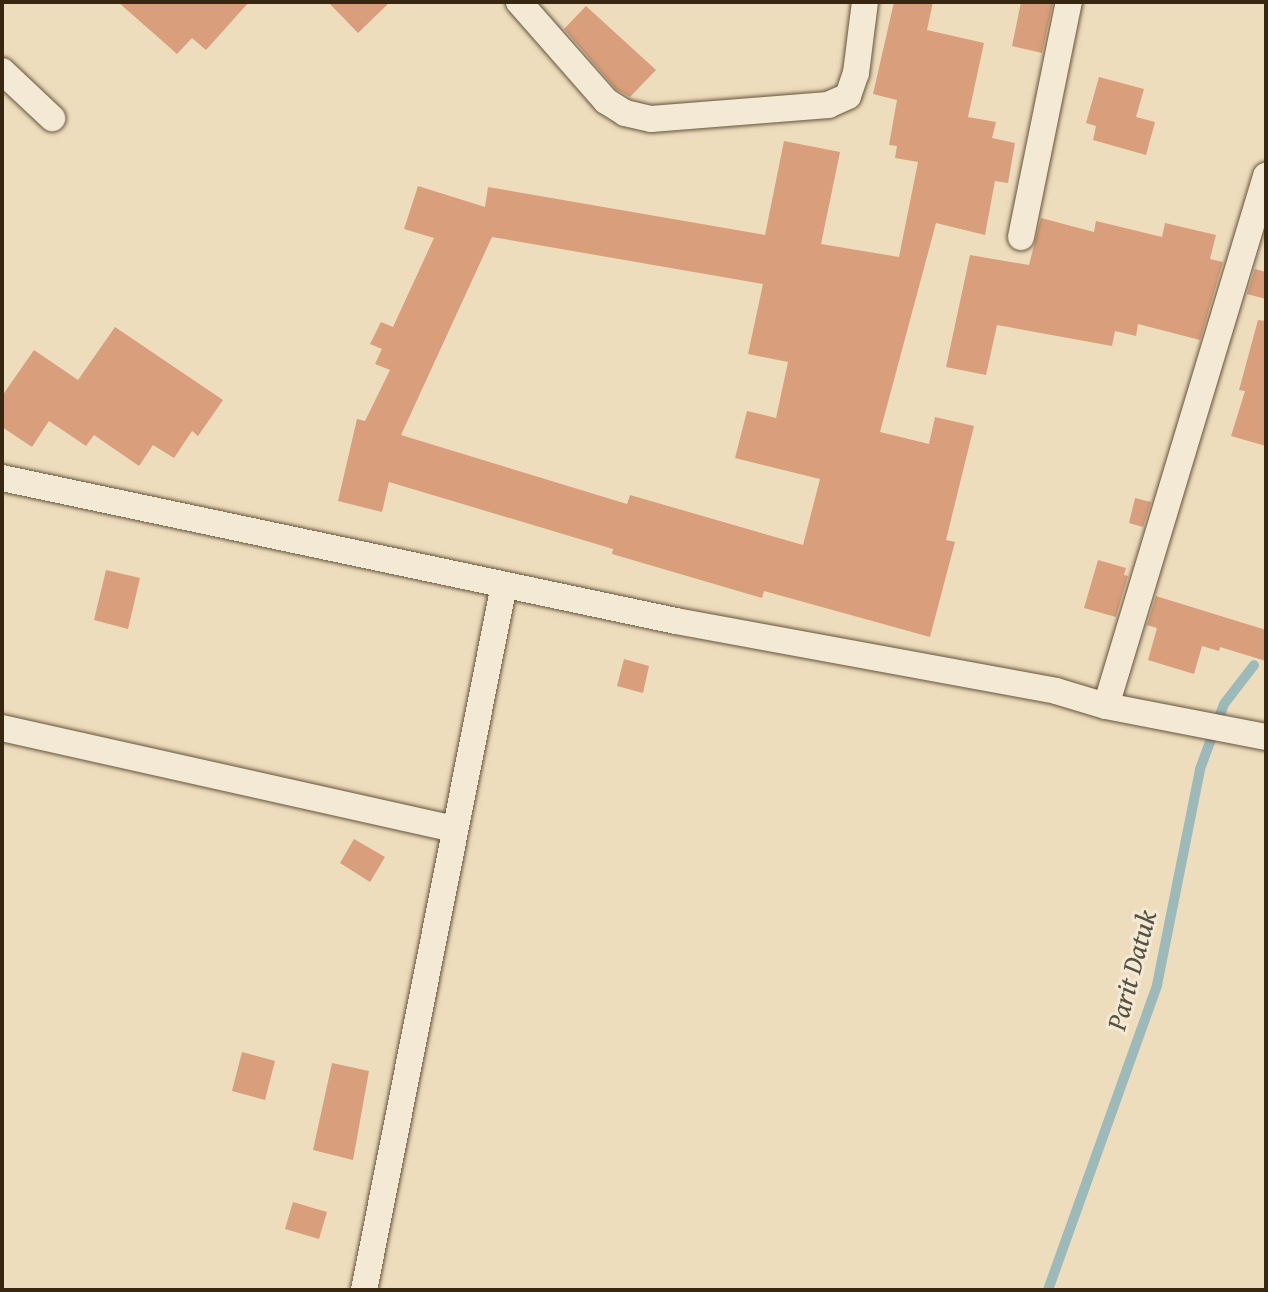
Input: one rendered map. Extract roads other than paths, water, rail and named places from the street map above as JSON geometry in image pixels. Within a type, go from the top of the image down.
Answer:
[{"type":"street","points":[[519,2],[606,101],[625,113],[651,119],[828,105],[848,96],[856,73],[865,2]]},
{"type":"street","points":[[1021,237],[1069,2]]},
{"type":"street","points":[[2,71],[52,118]]},
{"type":"street","points":[[1106,706],[1266,176]]},
{"type":"street","points":[[2,478],[676,621],[1056,691],[1106,706],[1255,735]]},
{"type":"street","points":[[364,1290],[504,585]]},
{"type":"street","points":[[2,728],[455,829]]},
{"type":"waterway","name":"Parit Datuk","points":[[1048,1290],[1157,985],[1200,769],[1224,704],[1254,665]]}]
